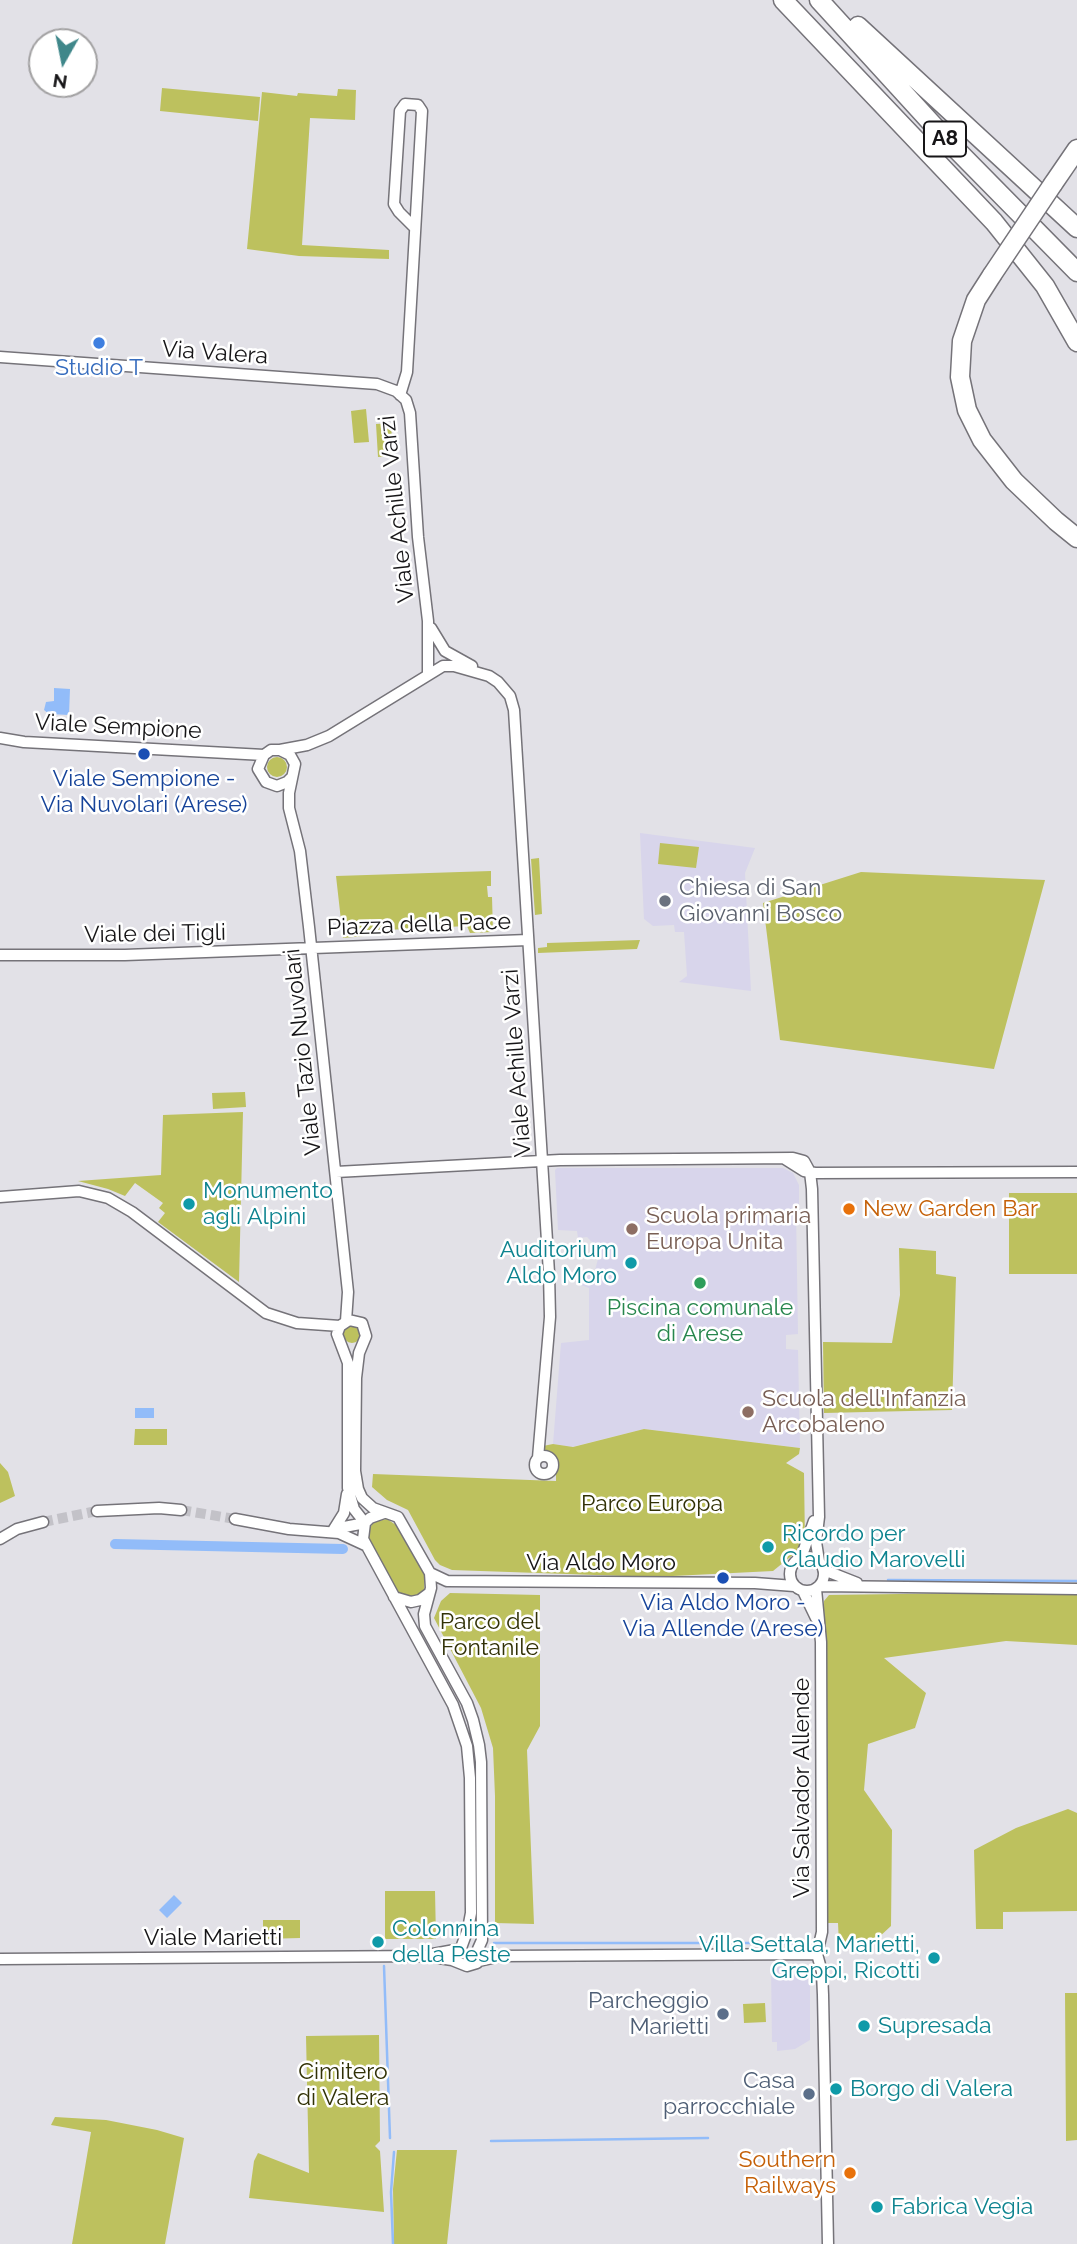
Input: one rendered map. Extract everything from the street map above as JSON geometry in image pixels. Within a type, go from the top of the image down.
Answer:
[{"type":"highway","name":"A8","points":[[783,0],[994,222],[1045,286],[1077,342]]},
{"type":"highway","name":"A8","points":[[819,0],[945,138],[1077,272]]},
{"type":"highway","name":"A8","points":[[830,0],[1077,228]]},
{"type":"highway","points":[[1077,149],[976,300],[962,341],[960,377],[967,410],[982,440],[1014,481],[1077,538]]},
{"type":"street","points":[[400,394],[406,380],[422,111],[418,105],[405,104],[400,111],[394,204],[414,227]]},
{"type":"street","points":[[396,208],[405,212],[416,207]]},
{"type":"street","name":"Via Valera","points":[[0,357],[377,384],[390,387],[400,394]]},
{"type":"street","name":"Via Valera","points":[[0,364],[24,359]]},
{"type":"street","name":"Viale Achille Varzi","points":[[400,394],[408,404],[410,413],[417,527],[428,621],[428,674]]},
{"type":"street","name":"Viale Achille Varzi","points":[[428,621],[445,651],[505,688],[514,710],[550,1312],[538,1458]]},
{"type":"street","points":[[443,666],[445,651]]},
{"type":"street","points":[[307,745],[295,764],[291,778],[282,785],[271,785],[262,779],[258,769],[264,755],[271,750],[307,745],[345,727],[443,666],[454,666],[489,676]]},
{"type":"street","name":"Viale Sempione","points":[[0,738],[24,742],[264,755]]},
{"type":"street","points":[[280,750],[290,755],[295,764]]},
{"type":"street","name":"Viale Sempione","points":[[235,754],[258,769]]},
{"type":"street","name":"Viale Tazio Nuvolari","points":[[291,778],[289,808],[300,851],[312,949],[348,1292],[358,1321]]},
{"type":"street","name":"Viale Tazio Nuvolari","points":[[271,785],[289,808]]},
{"type":"street","name":"Piazza della Pace","points":[[312,949],[528,940]]},
{"type":"street","name":"Viale dei Tigli","points":[[0,955],[125,955],[312,949]]},
{"type":"street","points":[[335,1172],[542,1160],[784,1159],[807,1169],[836,1172],[1077,1172]]},
{"type":"street","points":[[807,1169],[811,1198],[818,1500],[816,1552],[824,1578],[818,1588]]},
{"type":"street","points":[[0,1197],[69,1191],[89,1192],[108,1198],[125,1207],[265,1313],[307,1324],[358,1321],[366,1331],[356,1378],[356,1480],[362,1498],[373,1508],[395,1515],[404,1525],[430,1573],[430,1590],[424,1614],[425,1626],[467,1703],[481,1762],[482,1940],[479,1953],[470,1966],[461,1962],[458,1955],[471,1913],[470,1777],[467,1746],[453,1705],[366,1545],[362,1532],[365,1524],[370,1518],[384,1513]]},
{"type":"street","name":"Viale Tazio Nuvolari","points":[[343,1323],[348,1292]]},
{"type":"street","points":[[334,1529],[344,1513],[348,1488],[348,1363],[340,1342],[343,1323]]},
{"type":"street","points":[[307,1324],[351,1349],[363,1344]]},
{"type":"street","points":[[348,1488],[354,1509],[365,1524]]},
{"type":"street","points":[[801,1558],[813,1525],[818,1500]]},
{"type":"street","points":[[97,1511],[159,1508],[181,1510]]},
{"type":"street","points":[[235,1519],[289,1529],[348,1535],[366,1545]]},
{"type":"street","points":[[0,1539],[17,1529],[43,1522]]},
{"type":"street","points":[[322,1531],[365,1524]]},
{"type":"street","points":[[888,1588],[852,1582],[811,1557],[801,1558],[794,1563],[790,1571],[798,1589],[1077,1589]]},
{"type":"street","name":"Via Aldo Moro","points":[[755,1583],[790,1571]]},
{"type":"street","name":"Via Aldo Moro","points":[[430,1573],[447,1581],[755,1583],[798,1589]]},
{"type":"street","name":"Via Aldo Moro","points":[[430,1590],[447,1581]]},
{"type":"street","name":"Via Salvador Allende","points":[[818,1588],[822,1932],[817,1954],[822,1972],[828,2244]]},
{"type":"street","name":"Via Salvador Allende","points":[[798,1589],[819,1624]]},
{"type":"street","points":[[394,1597],[411,1602],[420,1600],[430,1590]]},
{"type":"street","points":[[461,1948],[470,1944],[479,1953],[501,1955],[817,1954]]},
{"type":"street","name":"Viale Marietti","points":[[426,1956],[461,1948]]},
{"type":"street","name":"Viale Marietti","points":[[0,1959],[426,1956],[461,1962]]},
{"type":"shaded area","points":[[640,833],[755,848],[745,873],[751,991],[679,982],[687,976],[684,932],[675,932],[674,925],[653,926],[644,919]]},
{"type":"shaded area","points":[[557,1168],[783,1168],[793,1173],[799,1185],[799,1208],[796,1210],[798,1334],[786,1335],[786,1349],[798,1350],[800,1448],[644,1429],[572,1447],[553,1444],[561,1343],[589,1340],[589,1288],[576,1283],[580,1270],[594,1274],[598,1259],[597,1247],[587,1237],[578,1238],[577,1231],[558,1230]]},
{"type":"shaded area","points":[[771,1967],[810,1967],[810,2040],[795,2049],[777,2051],[777,2042],[772,2042]]},
{"type":"green space","points":[[162,88],[260,97],[258,121],[160,111]]},
{"type":"green space","points":[[338,89],[356,90],[355,120],[310,118],[302,245],[389,250],[389,259],[299,256],[247,249],[262,92],[297,96],[298,93],[337,96]]},
{"type":"green space","points":[[366,409],[369,442],[354,443],[351,411]]},
{"type":"green space","points":[[391,423],[393,456],[378,457],[376,424]]},
{"type":"green space","points":[[277,757],[284,760],[287,767],[284,774],[277,777],[270,774],[267,767],[270,760]]},
{"type":"green space","points":[[660,843],[699,847],[696,868],[658,864]]},
{"type":"green space","points":[[539,858],[542,914],[535,915],[531,859]]},
{"type":"green space","points":[[491,871],[491,886],[487,886],[488,897],[492,897],[493,932],[470,933],[467,926],[366,931],[364,936],[343,938],[336,876]]},
{"type":"green space","points":[[861,872],[1045,880],[994,1069],[780,1040],[763,903]]},
{"type":"green space","points":[[640,940],[637,949],[538,953],[538,948],[547,947],[547,943]]},
{"type":"green space","points":[[245,1092],[246,1107],[213,1109],[212,1093]]},
{"type":"green space","points":[[243,1112],[239,1282],[158,1222],[165,1213],[159,1208],[163,1203],[135,1183],[125,1196],[78,1181],[161,1175],[163,1115]]},
{"type":"green space","points":[[1009,1193],[1077,1193],[1077,1274],[1009,1274]]},
{"type":"green space","points":[[899,1248],[936,1251],[936,1274],[956,1277],[952,1410],[824,1413],[823,1342],[892,1343],[900,1295]]},
{"type":"green space","points":[[352,1325],[358,1328],[361,1334],[358,1340],[352,1343],[346,1340],[343,1334],[346,1328]]},
{"type":"green space","points":[[135,1429],[167,1429],[167,1445],[134,1445]]},
{"type":"green space","name":"Parco Europa","points":[[644,1429],[800,1448],[799,1454],[786,1463],[804,1473],[805,1545],[773,1571],[653,1577],[452,1570],[435,1560],[408,1510],[387,1500],[372,1487],[373,1474],[556,1481],[556,1457],[543,1452],[543,1446],[553,1444],[573,1447]]},
{"type":"green space","points":[[0,1463],[8,1472],[15,1496],[0,1503]]},
{"type":"green space","points":[[387,1519],[399,1527],[425,1576],[424,1592],[412,1598],[399,1593],[368,1538],[369,1529],[374,1522]]},
{"type":"green space","name":"Parco del Fontanile","points":[[450,1593],[540,1595],[540,1726],[527,1750],[534,1924],[495,1923],[493,1748],[481,1708],[434,1618],[441,1601]]},
{"type":"green space","points":[[1077,1594],[1077,1645],[1006,1641],[884,1658],[926,1693],[915,1728],[868,1744],[864,1790],[892,1830],[891,1926],[878,1938],[839,1944],[838,1923],[826,1923],[824,1601],[829,1595]]},
{"type":"green space","points":[[1068,1809],[1077,1813],[1077,1911],[1003,1912],[1003,1929],[976,1929],[974,1850],[1016,1828]]},
{"type":"green space","points":[[385,1891],[435,1891],[436,1939],[385,1939]]},
{"type":"green space","points":[[263,1920],[300,1920],[300,1938],[263,1939]]},
{"type":"green space","points":[[1065,1993],[1077,1993],[1077,2140],[1066,2141]]},
{"type":"green space","points":[[765,2003],[766,2022],[744,2023],[743,2004]]},
{"type":"green space","name":"Cimitero di Valera","points":[[379,2035],[380,2141],[375,2146],[380,2151],[384,2212],[249,2198],[254,2161],[258,2153],[309,2173],[306,2036]]},
{"type":"green space","points":[[55,2117],[106,2120],[184,2138],[165,2244],[72,2244],[91,2132],[51,2125]]},
{"type":"green space","points":[[397,2150],[457,2150],[447,2244],[394,2244],[393,2189]]},
{"type":"water","points":[[54,688],[70,689],[69,715],[49,714],[44,710],[46,702],[54,701]]},
{"type":"water","points":[[135,1408],[154,1408],[154,1418],[135,1418]]},
{"type":"water","points":[[174,1895],[182,1903],[167,1918],[159,1910]]},
{"type":"waterway","points":[[115,1544],[343,1549]]},
{"type":"waterway","points":[[888,1580],[1077,1581]]},
{"type":"waterway","points":[[494,1943],[802,1943]]},
{"type":"waterway","points":[[384,1966],[390,2138]]},
{"type":"waterway","points":[[491,2141],[708,2138]]},
{"type":"waterway","points":[[393,2244],[391,2192],[394,2152]]},
{"type":"tunnel","points":[[181,1510],[235,1519]]},
{"type":"tunnel","points":[[43,1522],[97,1511]]},
{"type":"place","name":"Studio T","points":[[99,343]]},
{"type":"place","name":"Viale Sempione - Via Nuvolari (Arese)","points":[[144,754]]},
{"type":"place","name":"Chiesa di San Giovanni Bosco","points":[[665,901]]},
{"type":"place","name":"Monumento agli Alpini","points":[[189,1204]]},
{"type":"place","name":"New Garden Bar","points":[[849,1209]]},
{"type":"place","name":"Scuola primaria Europa Unita","points":[[632,1229]]},
{"type":"place","name":"Auditorium Aldo Moro","points":[[631,1263]]},
{"type":"place","name":"Piscina comunale di Arese","points":[[700,1283]]},
{"type":"place","name":"Scuola dell'Infanzia Arcobaleno","points":[[748,1412]]},
{"type":"place","name":"Ricordo per Claudio Marovelli","points":[[768,1547]]},
{"type":"place","name":"Via Aldo Moro - Via Allende (Arese)","points":[[723,1578]]},
{"type":"place","name":"Colonnina della Peste","points":[[378,1942]]},
{"type":"place","name":"Villa Settala, Marietti, Greppi, Ricotti","points":[[934,1958]]},
{"type":"place","name":"Parcheggio Marietti","points":[[723,2014]]},
{"type":"place","name":"Supresada","points":[[864,2026]]},
{"type":"place","name":"Borgo di Valera","points":[[836,2089]]},
{"type":"place","name":"Casa parrocchiale","points":[[809,2094]]},
{"type":"place","name":"Southern Railways","points":[[850,2173]]},
{"type":"place","name":"Fabrica Vegia","points":[[877,2207]]}]
